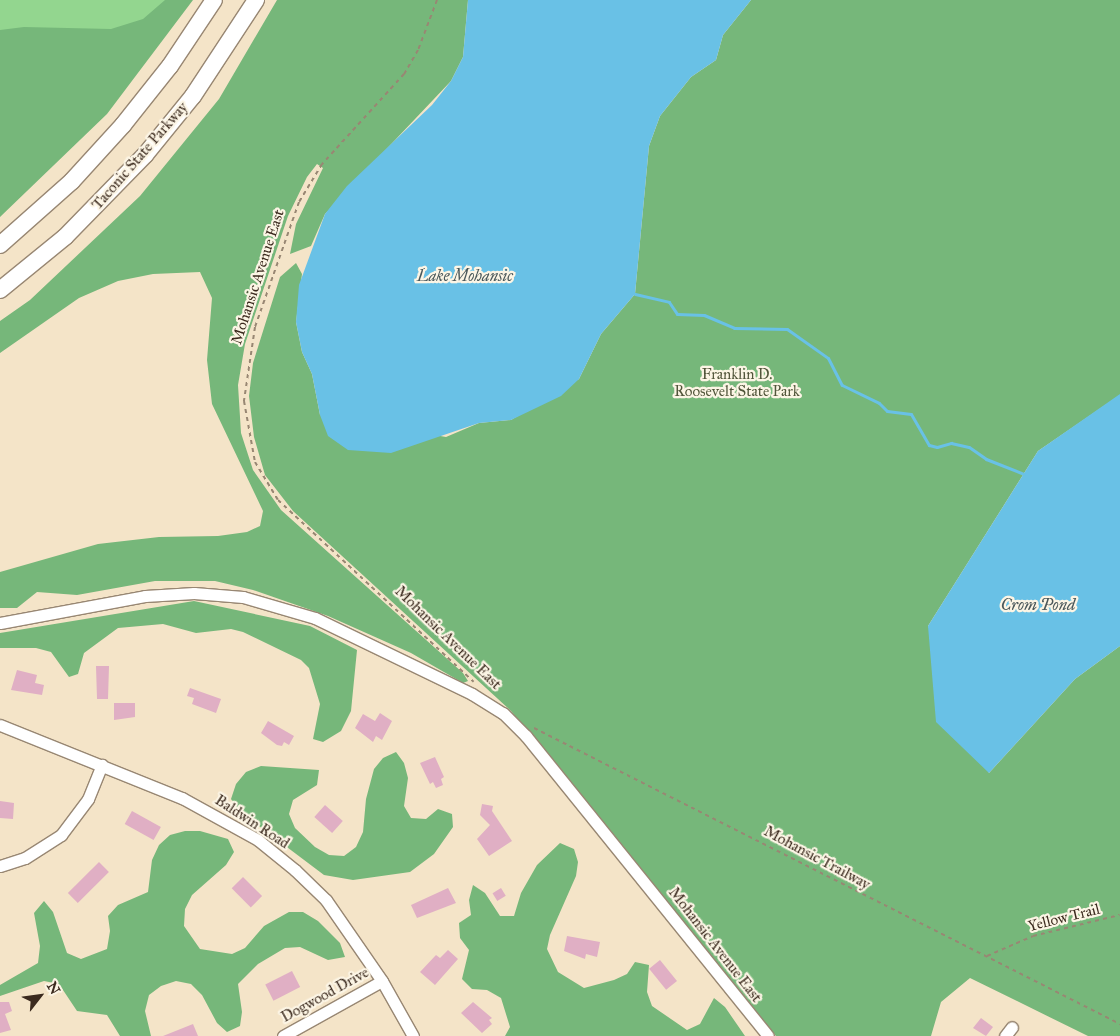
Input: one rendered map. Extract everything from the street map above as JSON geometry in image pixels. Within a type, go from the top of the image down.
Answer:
[{"type":"highway","points":[[0,245],[51,200],[111,139],[170,66],[214,0]]},
{"type":"highway","name":"Taconic State Parkway","points":[[0,290],[36,262],[92,210],[157,140],[215,64],[256,0]]},
{"type":"highway","points":[[0,295],[36,262]]},
{"type":"street","name":"Mohansic Avenue East","points":[[0,623],[146,596],[194,593],[243,597],[315,618],[472,694],[502,713],[526,736],[768,1036]]},
{"type":"street","name":"Baldwin Road","points":[[0,726],[102,765],[204,809],[258,840],[296,870],[326,900],[382,981],[413,1036]]},
{"type":"street","points":[[0,866],[25,858],[61,835],[88,799],[102,765]]},
{"type":"street","name":"Dogwood Drive","points":[[283,1036],[382,981]]},
{"type":"path","name":"Mohansic Avenue East","points":[[437,0],[418,50],[404,74],[322,164],[298,202],[251,345],[244,383],[245,417],[255,462],[278,500],[425,634],[478,686]]},
{"type":"path","name":"Mohansic Trailway","points":[[526,724],[1120,1024]]},
{"type":"path","name":"Yellow Trail","points":[[986,956],[1033,936],[1120,915]]},
{"type":"green space","points":[[0,0],[177,0],[0,147]]},
{"type":"green space","points":[[165,0],[193,0],[107,114],[0,217],[0,30],[24,27],[111,29],[143,19]]},
{"type":"green space","points":[[277,0],[468,0],[463,57],[451,81],[325,214],[311,246],[290,254],[296,224],[323,168],[317,164],[307,177],[288,216],[245,344],[238,385],[241,433],[253,470],[281,510],[463,673],[468,681],[463,683],[411,653],[328,616],[253,590],[215,581],[155,581],[77,595],[37,592],[17,608],[0,608],[0,572],[98,544],[159,537],[218,536],[247,532],[260,526],[263,511],[212,404],[207,360],[212,298],[200,272],[153,274],[118,281],[79,298],[0,353],[0,321],[30,300],[140,196],[219,99]]},
{"type":"green space","name":"Franklin D. Roosevelt State Park","points":[[751,0],[1120,0],[1120,395],[1038,451],[928,626],[989,773],[1075,679],[1120,646],[1120,1036],[1088,1036],[970,978],[941,1002],[931,1036],[776,1036],[511,711],[293,511],[265,475],[254,437],[249,396],[253,363],[280,277],[296,263],[302,274],[296,322],[302,352],[312,374],[320,415],[446,437],[479,423],[511,420],[579,379],[601,334],[635,294],[649,146],[660,116],[691,77],[716,60],[723,35]]},
{"type":"green space","points":[[194,601],[310,626],[357,650],[351,711],[341,731],[323,742],[313,739],[320,704],[309,668],[301,660],[243,632],[231,629],[196,633],[163,624],[118,628],[84,653],[78,674],[69,677],[51,652],[36,648],[0,648],[0,633]]},
{"type":"green space","points":[[396,752],[404,763],[408,778],[404,806],[411,818],[426,819],[438,809],[452,814],[453,827],[434,854],[410,872],[353,880],[324,875],[239,811],[231,799],[236,784],[246,772],[261,766],[319,770],[317,785],[293,800],[289,814],[295,828],[315,847],[329,855],[344,856],[356,847],[363,832],[366,799],[374,769],[383,758]]},
{"type":"green space","points":[[185,831],[200,831],[228,839],[234,852],[226,865],[192,895],[185,909],[184,926],[200,949],[232,954],[245,948],[264,926],[289,912],[303,912],[318,921],[340,943],[345,957],[328,960],[300,947],[285,948],[258,964],[238,984],[242,1012],[240,1026],[227,1032],[217,1023],[202,995],[191,984],[176,981],[161,986],[149,995],[145,1011],[151,1036],[120,1036],[107,1015],[77,1011],[59,984],[44,981],[0,996],[0,985],[38,963],[40,946],[34,913],[44,901],[53,912],[67,953],[81,959],[107,949],[110,931],[108,916],[118,905],[148,892],[152,860],[159,845],[170,835]]},
{"type":"green space","points":[[560,843],[574,849],[578,862],[576,876],[550,935],[547,949],[558,972],[584,988],[614,980],[627,974],[635,962],[649,965],[647,992],[652,1006],[687,1030],[700,1024],[714,998],[725,1007],[745,1036],[505,1036],[510,1027],[501,998],[487,990],[472,989],[462,979],[469,950],[460,938],[459,923],[471,915],[469,900],[473,885],[485,893],[500,916],[514,916],[521,893],[537,865]]},
{"type":"water","name":"Lake Mohansic","points":[[468,0],[751,0],[723,35],[716,60],[691,77],[660,116],[649,146],[635,294],[601,334],[579,379],[561,396],[511,420],[479,423],[391,453],[348,450],[328,436],[320,415],[312,374],[302,352],[296,322],[299,285],[325,214],[347,186],[432,105],[451,81],[463,57]]},
{"type":"water","name":"Crom Pond","points":[[1120,394],[1120,646],[1075,679],[989,773],[936,722],[928,626],[1038,451]]},
{"type":"building","points":[[96,666],[109,666],[108,699],[97,699]]},
{"type":"building","points":[[17,670],[37,675],[35,683],[44,685],[42,695],[11,690]]},
{"type":"building","points":[[190,688],[221,699],[216,713],[192,704],[194,698],[187,696]]},
{"type":"building","points":[[114,703],[135,703],[135,717],[114,720]]},
{"type":"building","points":[[380,713],[392,721],[382,740],[376,736],[373,742],[355,728],[363,714],[375,721]]},
{"type":"building","points":[[268,721],[294,736],[289,745],[284,742],[282,746],[277,745],[261,733]]},
{"type":"building","points":[[435,757],[444,777],[441,779],[443,785],[436,788],[433,782],[430,784],[420,763]]},
{"type":"building","points":[[0,801],[14,803],[13,819],[0,818]]},
{"type":"building","points":[[482,804],[493,806],[492,811],[512,841],[489,856],[477,839],[490,825],[480,815]]},
{"type":"building","points":[[325,805],[343,821],[332,833],[314,817]]},
{"type":"building","points":[[132,811],[161,827],[154,840],[125,824]]},
{"type":"building","points":[[99,862],[109,872],[78,903],[68,893]]},
{"type":"building","points":[[243,877],[262,896],[251,907],[232,888]]},
{"type":"building","points":[[448,888],[456,903],[417,918],[411,905]]},
{"type":"building","points":[[501,888],[506,896],[497,901],[493,893]]},
{"type":"building","points":[[567,936],[600,942],[597,957],[586,954],[585,959],[564,951]]},
{"type":"building","points":[[448,950],[458,959],[435,985],[420,972],[436,955],[440,958]]},
{"type":"building","points":[[660,960],[677,981],[666,990],[649,969]]},
{"type":"building","points":[[292,971],[300,987],[273,1001],[265,985]]},
{"type":"building","points":[[0,1002],[9,1002],[12,1011],[5,1014],[11,1030],[0,1033]]},
{"type":"building","points":[[473,1002],[492,1018],[489,1020],[492,1024],[482,1033],[461,1013]]},
{"type":"building","points":[[981,1018],[993,1027],[986,1036],[973,1028]]},
{"type":"building","points":[[193,1024],[198,1036],[163,1036]]},
{"type":"waterway","points":[[635,294],[669,302],[677,314],[704,315],[734,328],[787,329],[828,358],[842,385],[879,403],[887,411],[911,414],[929,445],[937,447],[951,443],[969,447],[986,459],[1024,474]]}]
